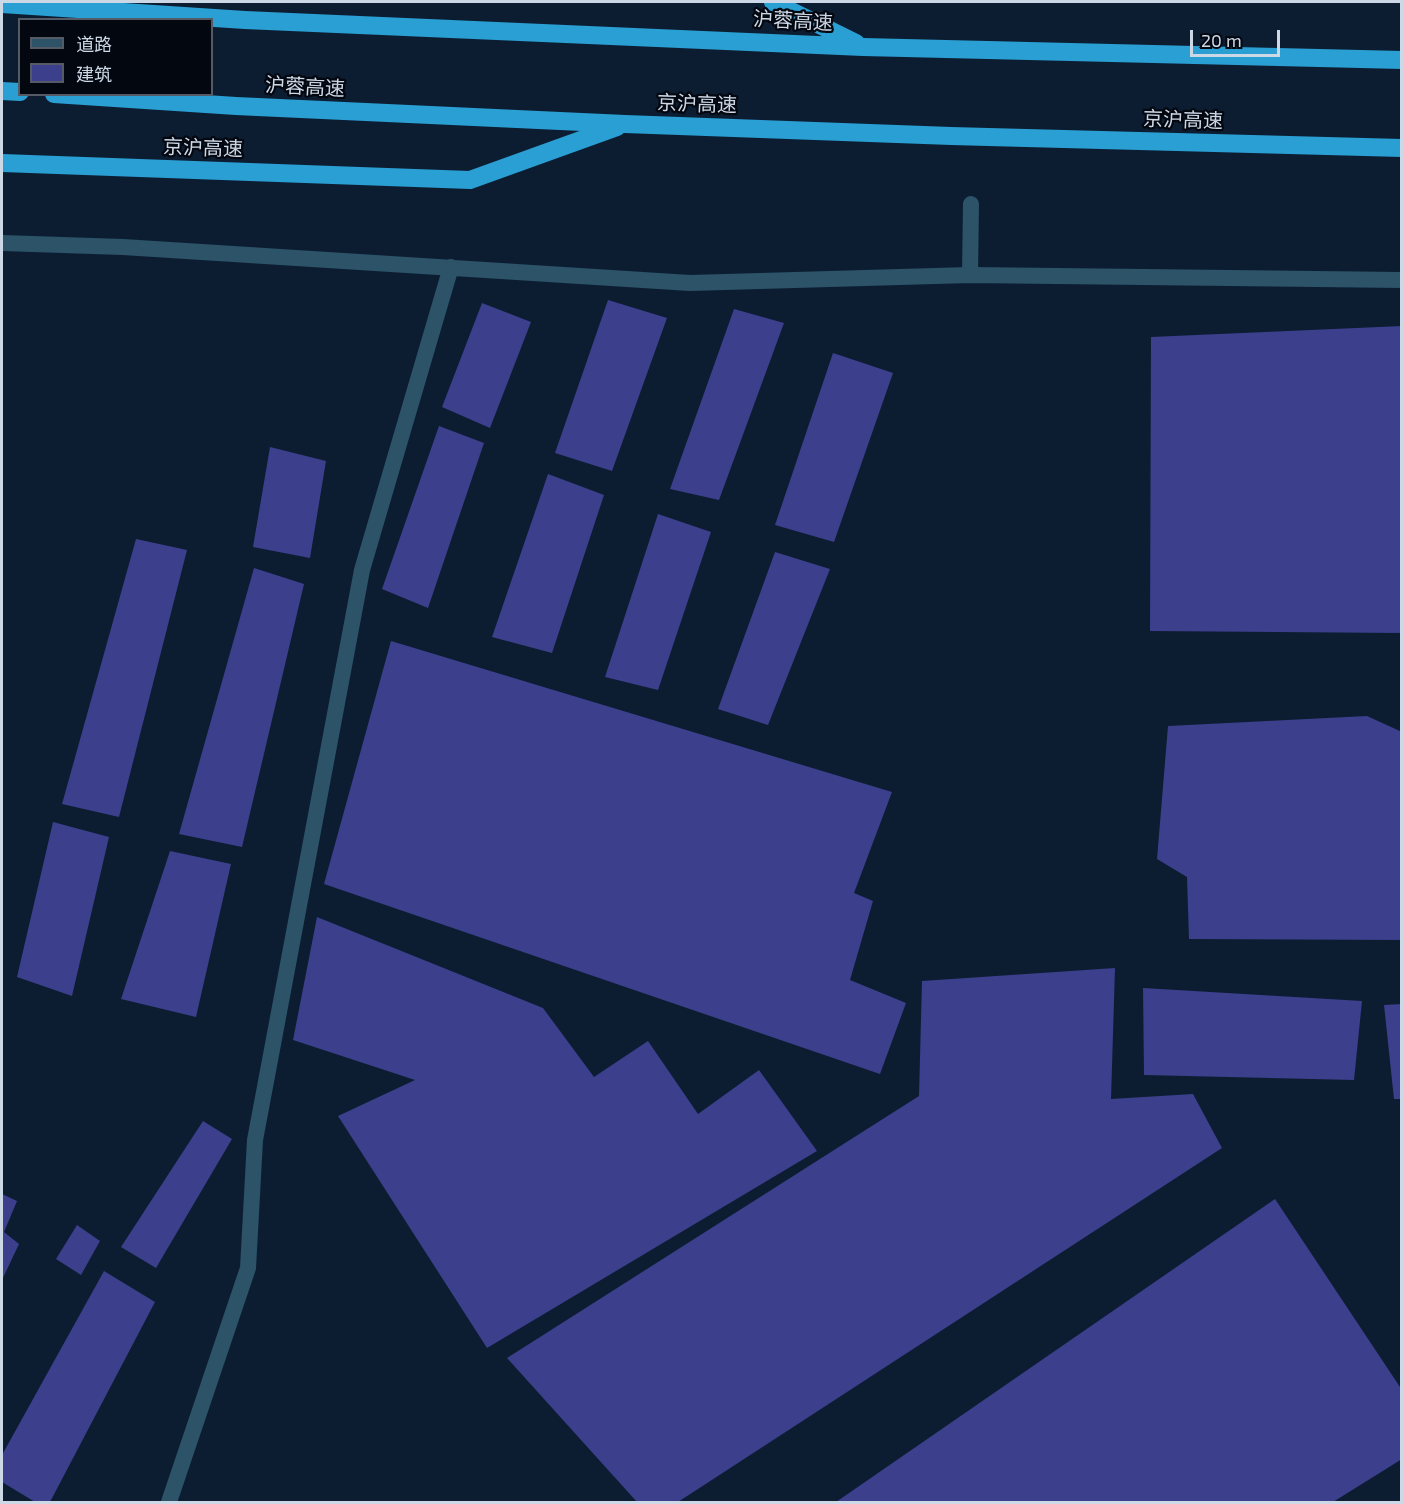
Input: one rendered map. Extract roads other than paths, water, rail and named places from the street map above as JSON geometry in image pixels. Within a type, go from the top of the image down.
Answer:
[{"type":"highway","points":[[773,2],[862,47],[1401,60]]},
{"type":"highway","name":"沪蓉高速","points":[[2,4],[245,20],[862,47]]},
{"type":"highway","points":[[2,91],[18,92]]},
{"type":"highway","name":"沪蓉高速","points":[[84,96],[236,106],[625,124]]},
{"type":"highway","name":"京沪高速","points":[[2,163],[470,180],[625,124],[951,136],[1401,147]]},
{"type":"street","points":[[970,275],[971,204]]},
{"type":"street","points":[[2,243],[123,247],[690,283],[970,275],[1401,280]]},
{"type":"street","points":[[169,1503],[248,1268],[255,1140],[362,570],[451,267]]}]
